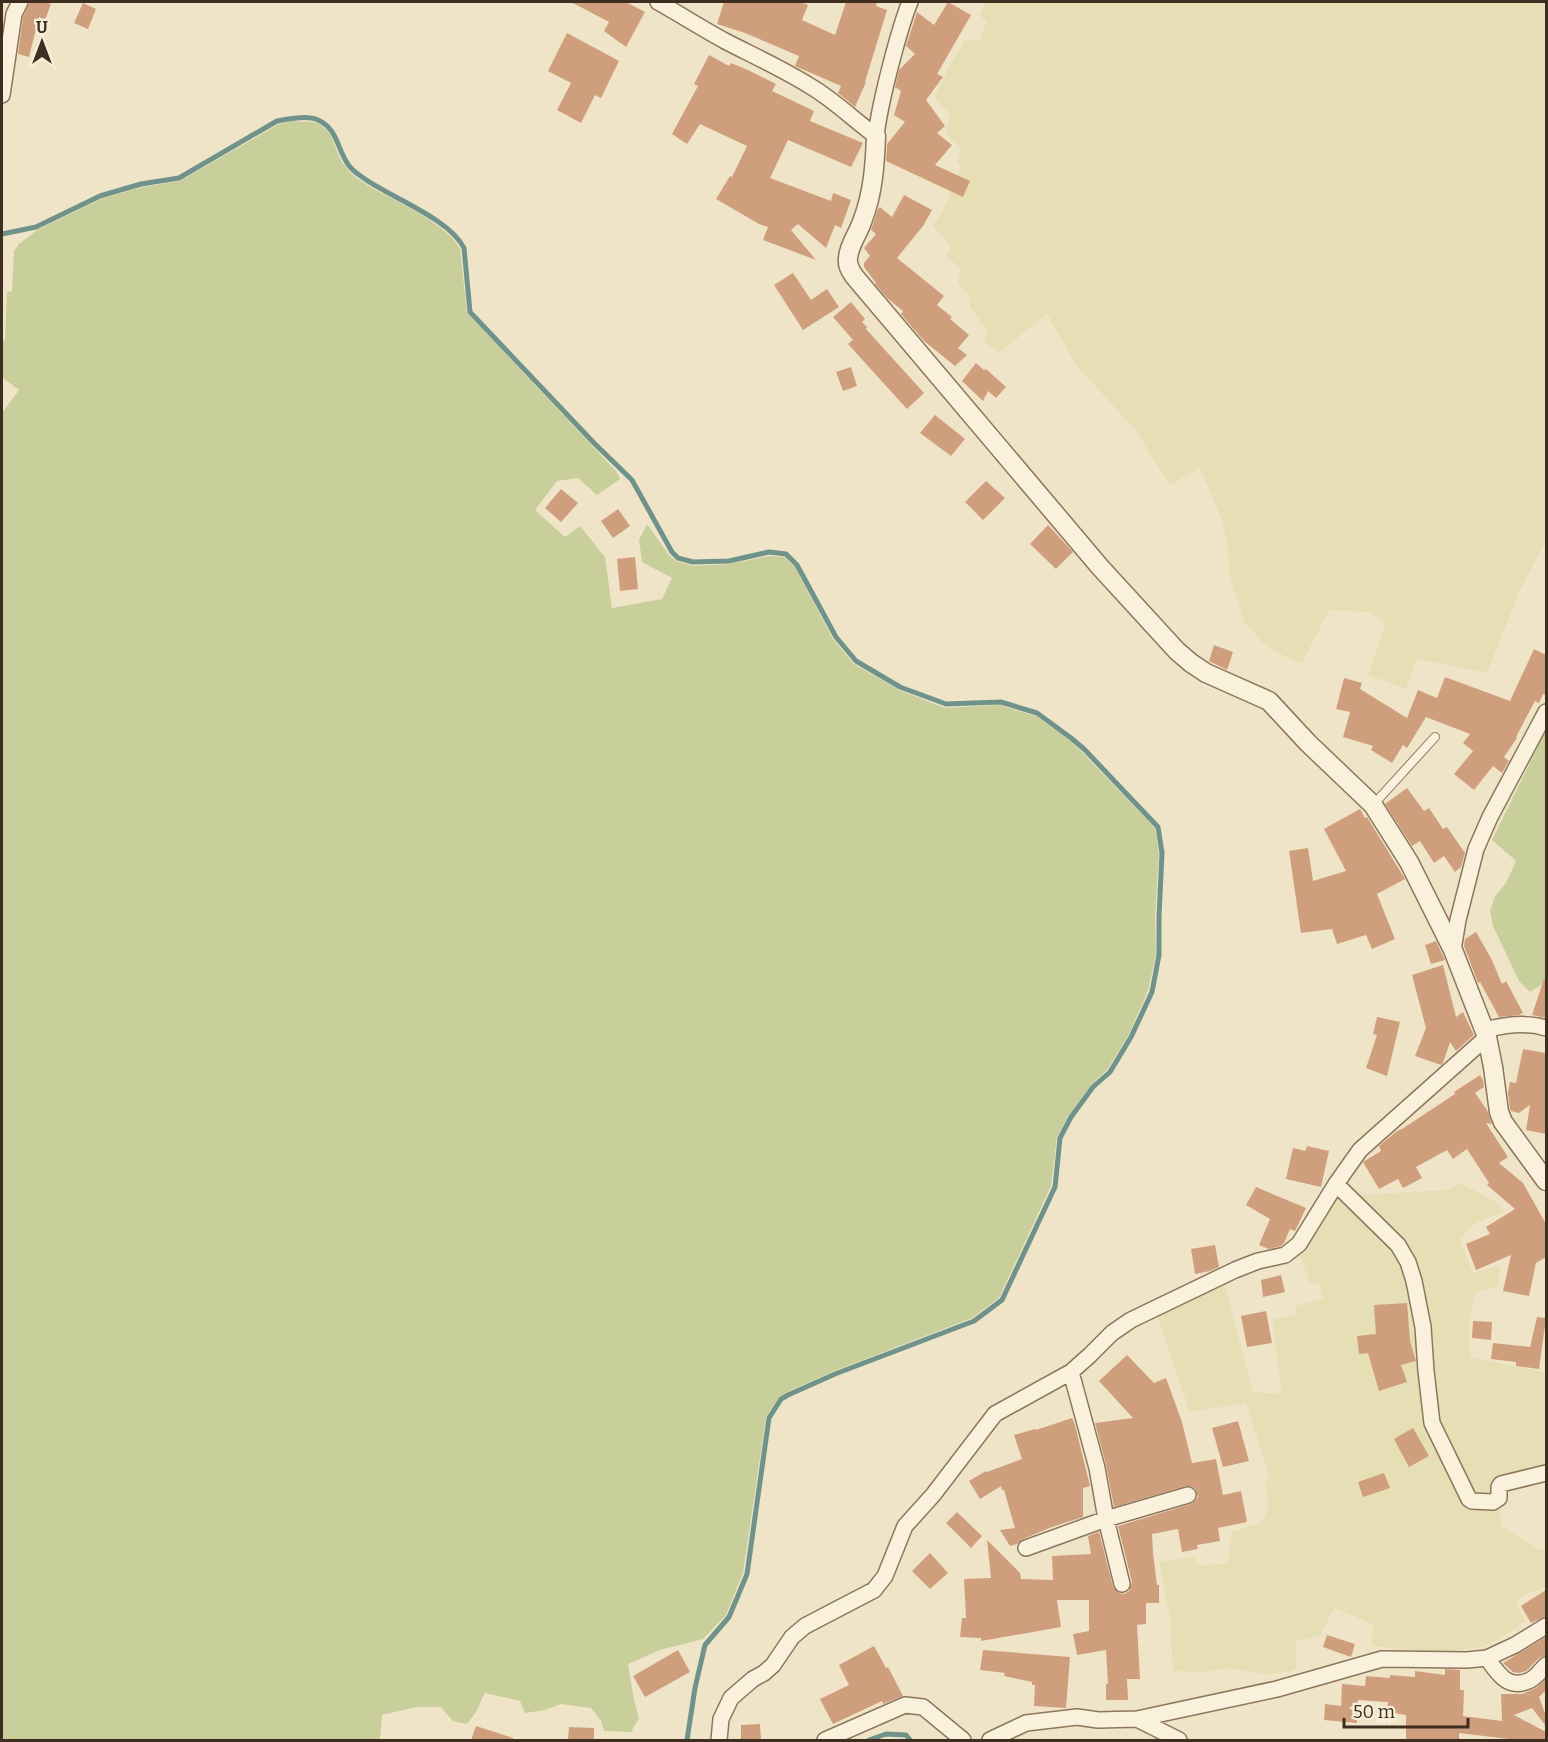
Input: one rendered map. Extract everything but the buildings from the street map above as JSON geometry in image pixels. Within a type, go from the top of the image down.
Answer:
[{"type":"street","points":[[2,95],[14,14],[20,2]]},
{"type":"street","points":[[658,2],[812,87],[876,136]]},
{"type":"street","points":[[910,2],[904,15],[878,115],[871,191],[863,221],[852,240],[847,259],[849,268],[1100,567],[1177,651],[1206,673],[1269,701],[1308,743],[1373,806],[1409,862],[1453,950],[1486,1034],[1499,1112],[1503,1122],[1546,1181]]},
{"type":"street","points":[[1453,950],[1476,849],[1490,817],[1546,712]]},
{"type":"street","points":[[719,1740],[720,1719],[731,1698],[772,1665],[792,1637],[805,1626],[874,1590],[885,1576],[905,1526],[933,1495],[995,1414],[1071,1372],[1112,1333],[1131,1320],[1235,1270],[1258,1261],[1285,1255],[1299,1244],[1360,1150],[1486,1034],[1502,1025],[1539,1025],[1546,1028]]},
{"type":"street","points":[[1336,1184],[1398,1245],[1408,1262],[1423,1327],[1432,1423],[1468,1499],[1493,1502],[1499,1498],[1501,1484],[1546,1473]]},
{"type":"street","points":[[1071,1372],[1097,1468],[1106,1519],[1122,1584]]},
{"type":"street","points":[[1026,1548],[1106,1519],[1188,1495]]},
{"type":"street","points":[[990,1740],[1026,1723],[1077,1717],[1098,1720],[1137,1719],[1277,1689],[1382,1659],[1467,1660],[1487,1658],[1515,1645],[1546,1626]]},
{"type":"street","points":[[1487,1658],[1499,1676],[1508,1683],[1519,1684],[1530,1681],[1546,1665]]},
{"type":"street","points":[[825,1740],[905,1705],[923,1707],[963,1740]]},
{"type":"street","points":[[1137,1719],[1179,1740]]},
{"type":"lane","points":[[1373,806],[1435,737]]},
{"type":"shaded area","points":[[986,2],[1546,2],[1546,540],[1519,593],[1487,673],[1417,659],[1406,689],[1368,675],[1386,622],[1368,612],[1329,610],[1302,663],[1264,644],[1244,622],[1229,573],[1223,523],[1200,468],[1170,485],[1136,431],[1077,366],[1047,314],[1000,352],[984,342],[987,331],[970,307],[970,298],[958,282],[961,268],[945,256],[952,248],[933,226],[943,211],[961,167],[957,161],[961,148],[947,135],[949,113],[934,97],[965,40],[979,41],[987,21],[980,16]]},
{"type":"shaded area","points":[[1460,1183],[1496,1202],[1504,1212],[1471,1226],[1460,1241],[1473,1273],[1496,1266],[1500,1267],[1498,1287],[1476,1292],[1470,1315],[1471,1357],[1546,1373],[1546,1468],[1497,1481],[1501,1526],[1538,1549],[1546,1550],[1546,1587],[1526,1594],[1518,1600],[1517,1607],[1526,1621],[1482,1647],[1437,1653],[1372,1646],[1373,1624],[1334,1608],[1320,1636],[1296,1641],[1296,1669],[1289,1672],[1265,1674],[1230,1668],[1205,1672],[1173,1671],[1170,1619],[1159,1562],[1195,1557],[1197,1565],[1226,1564],[1232,1532],[1262,1522],[1269,1506],[1265,1485],[1269,1475],[1246,1403],[1190,1412],[1156,1313],[1225,1285],[1253,1392],[1282,1394],[1272,1319],[1296,1315],[1295,1306],[1323,1299],[1319,1283],[1310,1283],[1299,1253],[1338,1197],[1447,1190]]},
{"type":"green space","points":[[293,121],[314,122],[323,127],[331,136],[344,165],[354,176],[430,220],[453,239],[460,249],[467,313],[616,471],[620,479],[597,495],[578,478],[557,481],[535,510],[565,537],[580,526],[605,557],[612,608],[662,599],[672,578],[642,562],[639,540],[647,524],[669,555],[676,561],[693,566],[729,564],[769,556],[785,557],[795,567],[833,639],[854,664],[899,690],[945,708],[1000,705],[1036,716],[1081,751],[1155,828],[1159,854],[1155,916],[1156,954],[1148,991],[1128,1036],[1107,1070],[1091,1085],[1068,1116],[1057,1137],[1051,1186],[999,1298],[972,1318],[834,1371],[779,1397],[766,1417],[743,1573],[726,1615],[703,1639],[660,1650],[628,1664],[639,1718],[631,1732],[604,1731],[601,1721],[591,1708],[561,1704],[545,1710],[525,1713],[520,1701],[485,1693],[467,1724],[453,1721],[441,1707],[416,1707],[382,1715],[380,1740],[2,1740],[2,413],[19,390],[2,377],[2,341],[5,340],[7,292],[12,291],[14,251],[37,230],[101,199],[142,187],[180,181],[279,124]]},
{"type":"green space","points":[[1546,730],[1546,984],[1530,992],[1519,981],[1493,926],[1490,911],[1495,896],[1506,883],[1516,861],[1492,840]]},
{"type":"waterway","points":[[2,234],[36,227],[100,196],[141,184],[179,178],[277,121],[303,118],[324,123],[332,133],[347,164],[355,172],[446,227],[456,237],[464,248],[470,312],[632,480],[672,552],[678,558],[693,562],[729,561],[769,552],[786,554],[797,565],[836,637],[856,661],[900,687],[946,704],[1001,702],[1037,713],[1084,749],[1158,827],[1162,853],[1159,955],[1152,992],[1131,1037],[1110,1072],[1093,1087],[1071,1117],[1060,1138],[1055,1187],[1002,1300],[974,1321],[835,1374],[781,1399],[769,1418],[747,1574],[729,1617],[705,1645],[695,1688],[687,1740]]},
{"type":"waterway","points":[[869,1740],[886,1734],[906,1735],[910,1740]]}]
